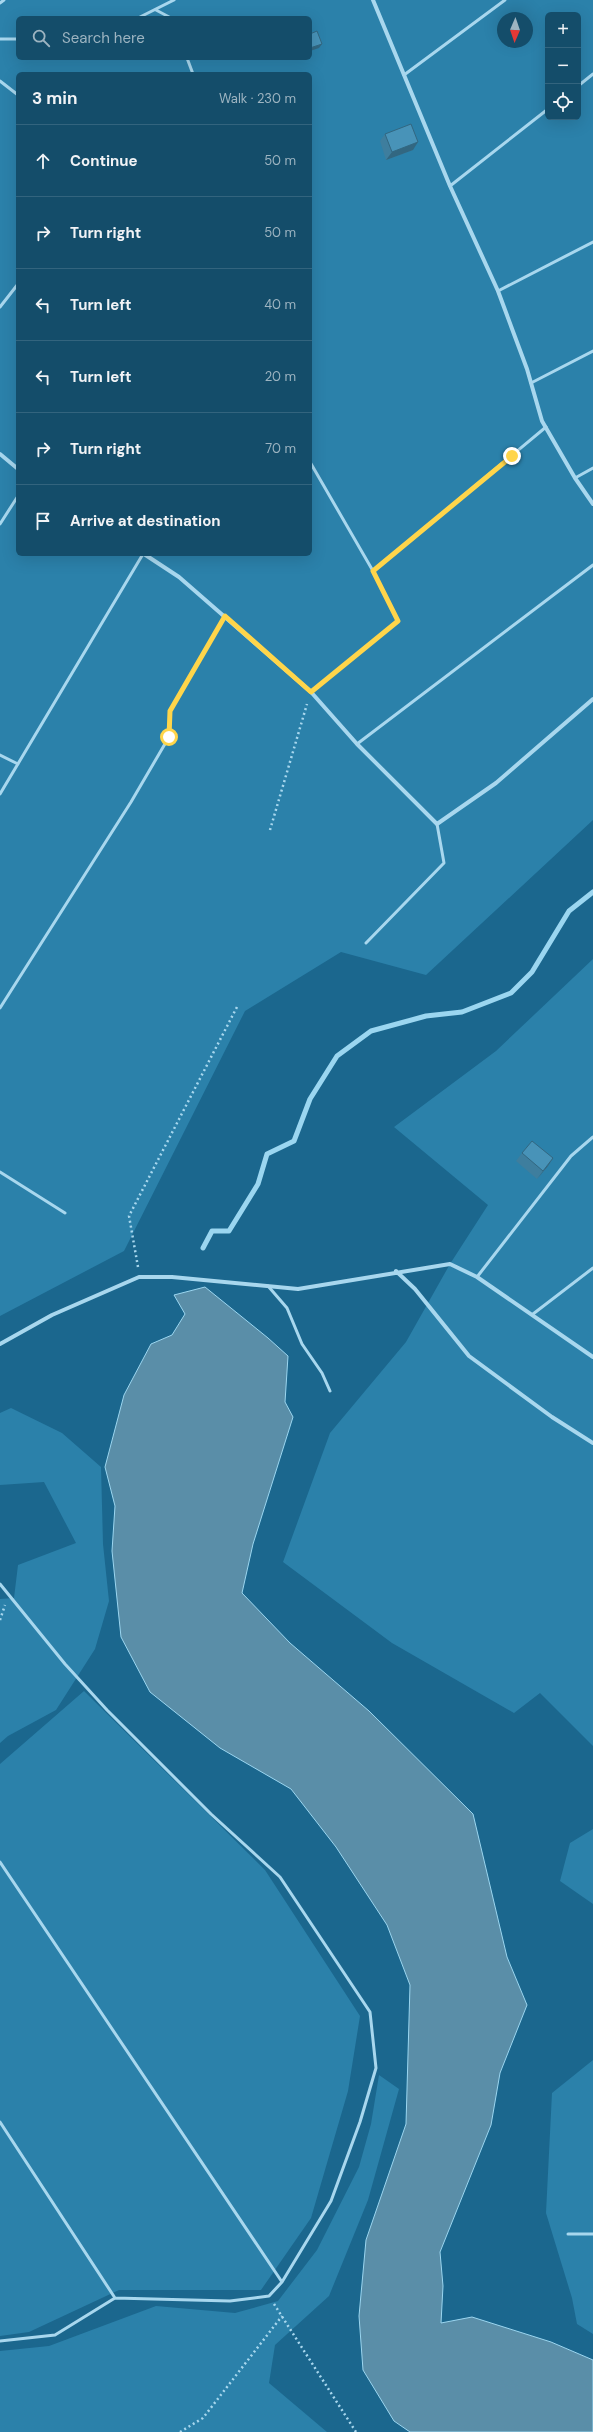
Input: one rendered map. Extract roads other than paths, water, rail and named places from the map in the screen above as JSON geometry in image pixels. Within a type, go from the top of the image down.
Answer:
[{"type":"street","points":[[372,0],[450,186],[498,291],[546,427],[575,478],[593,504]]},
{"type":"street","points":[[0,454],[16,467]]},
{"type":"street","points":[[147,556],[179,578],[225,616],[311,692],[357,744],[437,824],[496,783],[593,699]]},
{"type":"street","points":[[0,1344],[52,1315],[140,1277],[172,1277],[298,1289],[396,1271],[450,1264],[476,1277],[533,1314],[593,1357]]},
{"type":"street","points":[[396,1271],[415,1289],[469,1356],[552,1417],[593,1443]]},
{"type":"lane","points":[[0,3],[4,0]]},
{"type":"lane","points":[[142,16],[174,0]]},
{"type":"lane","points":[[404,75],[505,0]]},
{"type":"lane","points":[[156,10],[167,16]]},
{"type":"lane","points":[[0,39],[16,39]]},
{"type":"lane","points":[[188,60],[192,72]]},
{"type":"lane","points":[[580,84],[593,74]]},
{"type":"lane","points":[[0,81],[16,93]]},
{"type":"lane","points":[[450,186],[545,111]]},
{"type":"lane","points":[[498,291],[593,242]]},
{"type":"lane","points":[[0,307],[16,287]]},
{"type":"lane","points":[[531,383],[593,351]]},
{"type":"lane","points":[[373,571],[546,427]]},
{"type":"lane","points":[[311,692],[398,621],[373,571],[312,465]]},
{"type":"lane","points":[[575,478],[593,468]]},
{"type":"lane","points":[[0,524],[16,499]]},
{"type":"lane","points":[[0,794],[143,556]]},
{"type":"lane","points":[[357,744],[593,565]]},
{"type":"lane","points":[[0,1008],[131,802],[169,737],[170,711],[225,616]]},
{"type":"lane","points":[[0,755],[18,764]]},
{"type":"lane","points":[[366,943],[444,863],[437,824]]},
{"type":"lane","points":[[476,1277],[571,1156],[593,1137]]},
{"type":"lane","points":[[0,1172],[65,1213]]},
{"type":"lane","points":[[533,1314],[593,1268]]},
{"type":"lane","points":[[268,1286],[287,1308],[302,1344],[322,1374],[330,1391]]},
{"type":"lane","points":[[0,1584],[8,1596],[65,1664],[107,1710],[211,1814],[280,1877],[370,2012],[376,2068],[360,2122],[331,2201],[282,2282],[269,2296],[230,2302],[115,2298],[55,2336],[0,2340]]},
{"type":"lane","points":[[0,1862],[282,2282]]},
{"type":"lane","points":[[0,2122],[115,2298]]},
{"type":"lane","points":[[568,2234],[593,2234]]},
{"type":"waterway","points":[[203,1248],[212,1231],[229,1231],[258,1184],[267,1154],[294,1141],[310,1099],[337,1056],[371,1031],[426,1016],[462,1012],[511,993],[532,972],[569,911],[593,892]]}]
